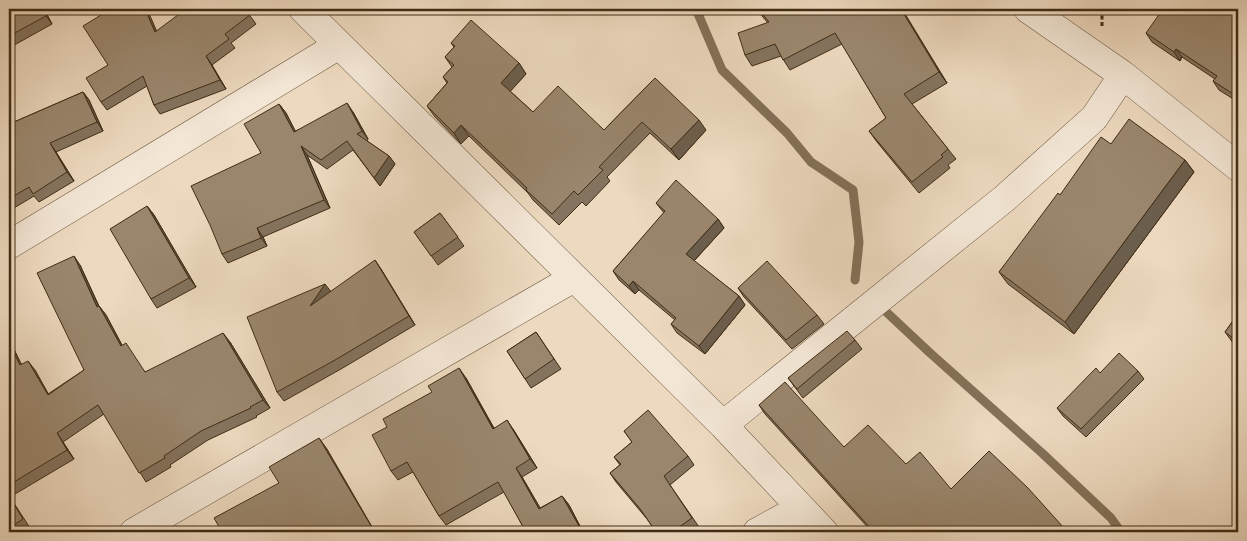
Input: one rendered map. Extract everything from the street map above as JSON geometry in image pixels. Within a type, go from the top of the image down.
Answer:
[{"type":"street","points":[[303,9],[723,425],[824,532]]},
{"type":"street","points":[[1028,9],[1123,74],[1238,167]]},
{"type":"street","points":[[9,245],[339,45]]},
{"type":"street","points":[[723,425],[1005,198],[1094,118],[1123,74]]},
{"type":"street","points":[[134,532],[574,278]]},
{"type":"street","points":[[757,532],[801,508]]},
{"type":"building","points":[[9,9],[43,9],[46,16],[9,36]]},
{"type":"building","points":[[105,9],[145,9],[155,32],[186,9],[245,9],[250,15],[225,34],[229,39],[206,56],[220,80],[154,105],[143,76],[101,102],[86,78],[108,65],[83,26],[106,12]]},
{"type":"building","points":[[758,9],[901,9],[939,72],[904,94],[948,149],[941,155],[943,157],[912,182],[869,131],[886,118],[835,33],[783,60],[775,44],[745,55],[738,33],[769,22]]},
{"type":"building","points":[[1163,9],[1238,9],[1238,97],[1213,81],[1217,76],[1176,49],[1174,52],[1146,33]]},
{"type":"building","points":[[471,20],[519,63],[501,83],[533,112],[558,86],[604,130],[655,78],[699,120],[671,149],[642,122],[599,167],[603,170],[578,195],[574,191],[552,214],[461,125],[454,133],[427,106],[448,82],[443,77],[454,65],[445,57],[455,46],[451,43]]},
{"type":"building","points":[[83,92],[97,122],[50,143],[67,172],[33,194],[29,187],[9,199],[9,114],[14,122]]},
{"type":"building","points":[[347,103],[362,131],[357,134],[389,156],[374,178],[347,141],[321,160],[301,146],[324,200],[257,228],[261,238],[222,254],[191,186],[261,153],[244,124],[279,104],[294,132]]},
{"type":"building","points":[[1129,119],[1185,160],[1065,322],[999,272],[1058,193],[1060,195],[1101,137],[1111,144]]},
{"type":"building","points":[[676,180],[718,219],[686,254],[739,296],[699,346],[671,324],[676,318],[633,281],[629,286],[613,271],[665,211],[656,203]]},
{"type":"building","points":[[147,206],[189,278],[151,299],[110,229]]},
{"type":"building","points":[[440,213],[458,237],[431,256],[414,232]]},
{"type":"building","points":[[74,256],[97,307],[99,306],[121,346],[126,343],[145,372],[223,333],[263,400],[251,408],[201,431],[164,456],[165,458],[139,473],[98,405],[57,433],[67,450],[9,485],[9,343],[20,365],[28,361],[48,395],[84,370],[37,273]]},
{"type":"building","points":[[375,260],[409,316],[277,392],[247,317],[325,284],[310,306]]},
{"type":"building","points":[[767,261],[817,315],[786,340],[738,288]]},
{"type":"building","points":[[1238,303],[1238,313],[1233,309]]},
{"type":"building","points":[[1238,314],[1238,342],[1225,332]]},
{"type":"building","points":[[847,331],[855,340],[797,389],[788,378]]},
{"type":"building","points":[[536,332],[554,359],[525,379],[507,351]]},
{"type":"building","points":[[1119,353],[1138,371],[1081,429],[1057,408],[1096,368],[1100,373]]},
{"type":"building","points":[[459,368],[493,429],[507,420],[530,459],[516,468],[539,509],[562,496],[579,526],[568,532],[526,532],[498,482],[439,516],[407,462],[391,471],[372,435],[387,427],[383,419],[432,392],[428,386]]},
{"type":"building","points":[[785,382],[844,447],[868,425],[906,464],[920,452],[951,489],[989,451],[1028,488],[1064,528],[1059,532],[874,532],[759,405]]},
{"type":"building","points":[[648,410],[688,456],[664,476],[692,518],[672,532],[667,527],[656,532],[641,510],[610,473],[621,464],[614,457],[632,442],[624,431]]},
{"type":"building","points":[[319,438],[374,531],[222,532],[214,518],[279,483],[269,467]]},
{"type":"building","points":[[9,496],[23,519],[9,528]]},
{"type":"waterway","points":[[696,9],[722,70],[787,133],[811,162],[853,190],[859,242],[855,280]]},
{"type":"waterway","points":[[882,308],[1042,453],[1111,518],[1121,532]]}]
